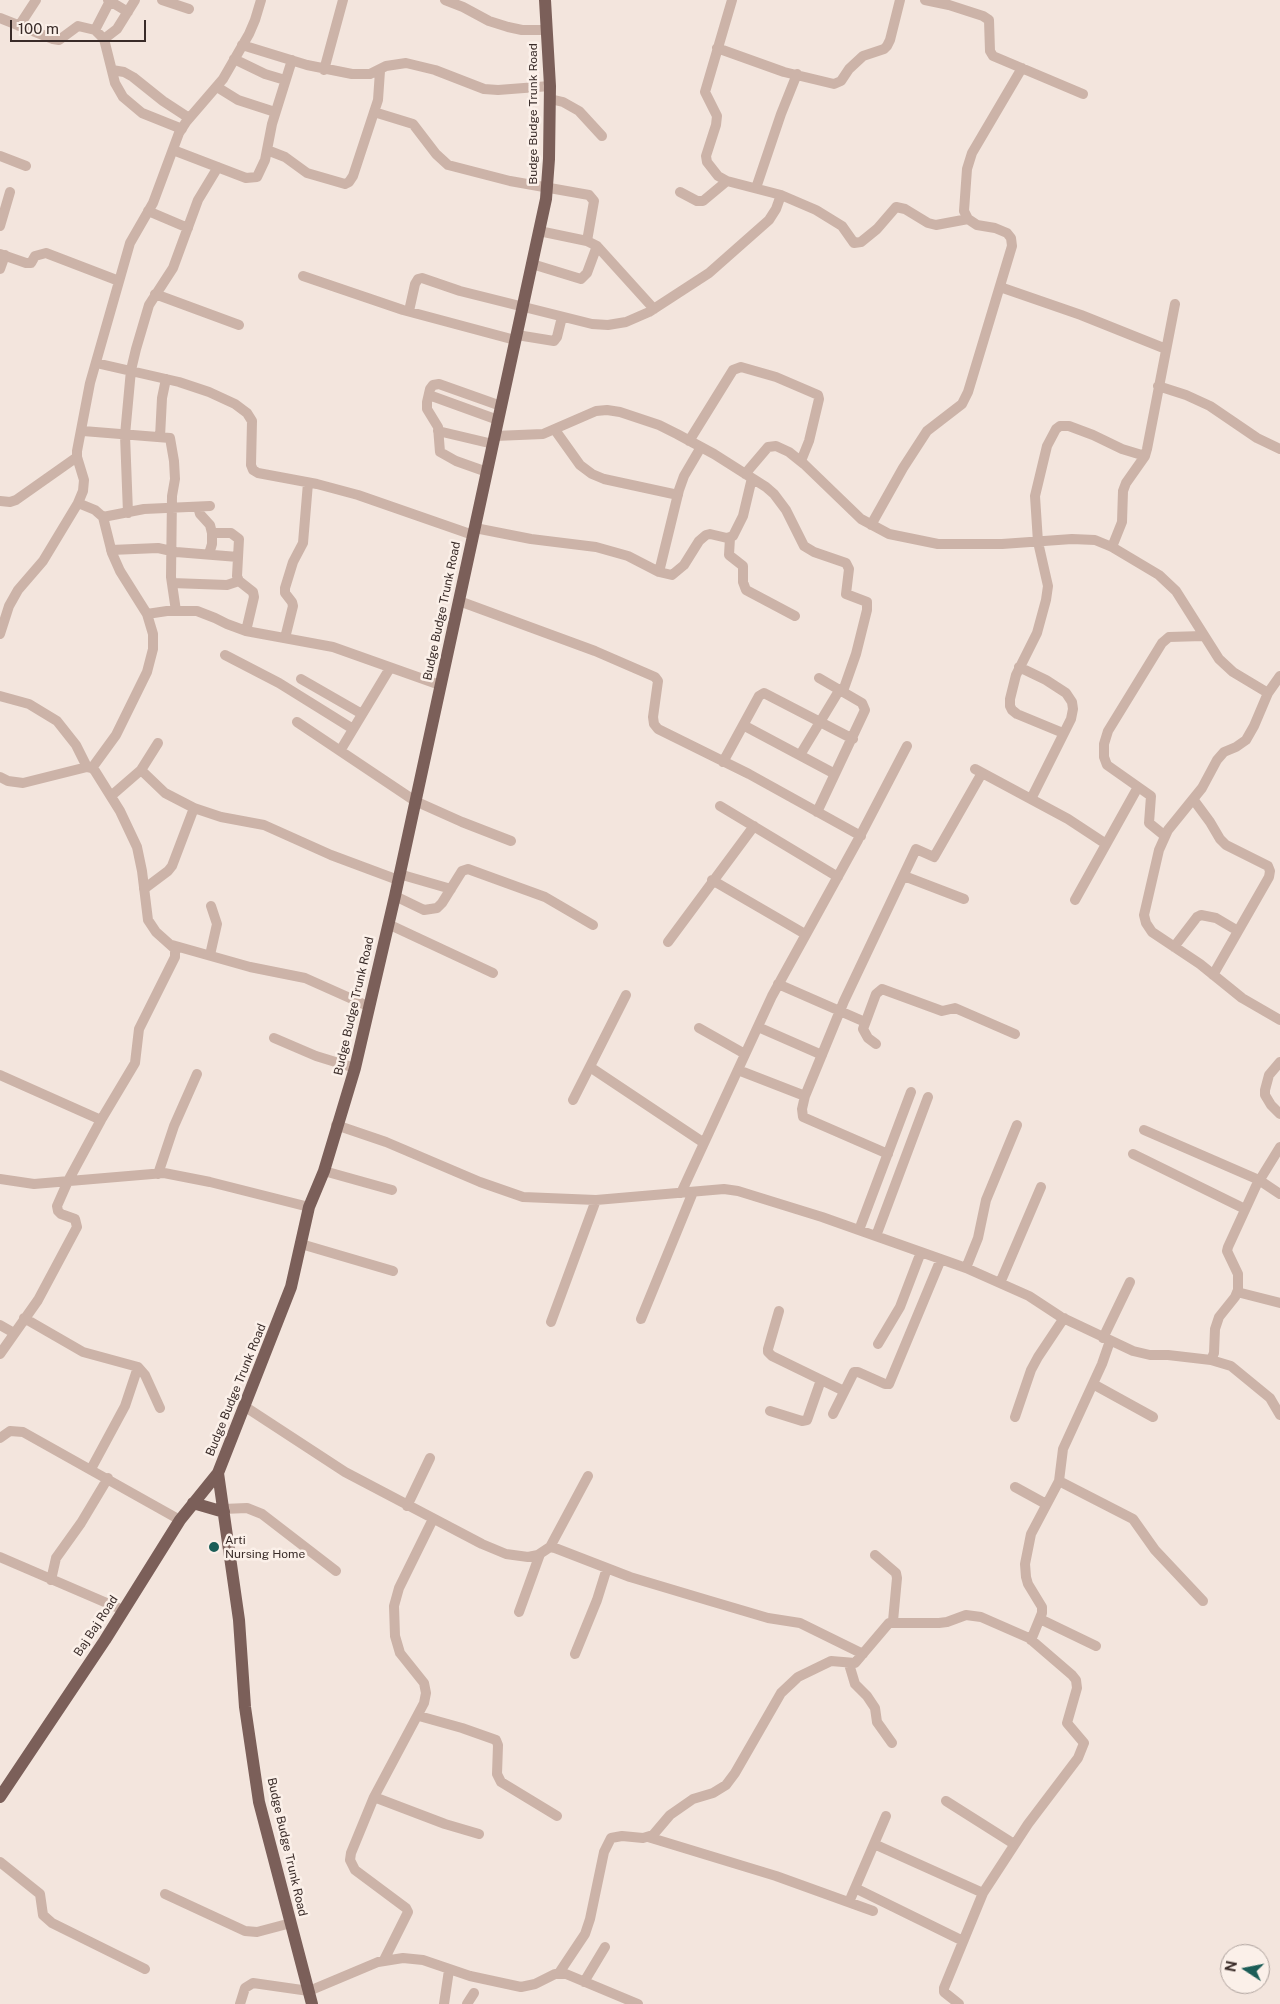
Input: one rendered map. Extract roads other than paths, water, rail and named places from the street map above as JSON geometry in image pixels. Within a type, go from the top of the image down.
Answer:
[{"type":"main road","name":"Budge Budge Trunk Road","points":[[312,2004],[259,1802],[245,1708],[239,1620],[218,1473],[291,1287],[309,1207],[324,1171],[355,1068],[395,896],[523,308],[547,187],[550,86],[545,0]]},
{"type":"main road","name":"Baj Baj Road","points":[[0,1797],[180,1520],[218,1473]]},
{"type":"main road","points":[[193,1503],[224,1511]]},
{"type":"street","points":[[19,26],[36,0]]},
{"type":"street","points":[[95,30],[109,0],[128,12]]},
{"type":"street","points":[[104,39],[117,29],[135,0]]},
{"type":"street","points":[[162,0],[189,9]]},
{"type":"street","points":[[0,634],[9,606],[18,590],[43,561],[78,503],[83,491],[84,480],[77,457],[96,363],[130,243],[162,182],[182,129],[189,118],[217,87],[256,20],[261,0]]},
{"type":"street","points":[[324,70],[343,0]]},
{"type":"street","points":[[445,0],[489,21],[508,27],[522,30],[547,30]]},
{"type":"street","points":[[732,0],[705,86],[706,96],[717,116],[706,156],[707,162],[713,171],[727,181],[781,195],[816,210],[842,226],[854,243],[861,242],[877,229],[896,207],[906,209],[936,226],[968,219]]},
{"type":"street","points":[[717,48],[768,66],[830,84],[838,83],[863,56],[884,49],[887,46],[900,0]]},
{"type":"street","points":[[925,0],[949,5],[983,16],[989,20],[990,52],[993,56],[1083,94]]},
{"type":"street","points":[[0,18],[46,37],[59,40],[78,26],[95,30],[104,39],[117,88],[132,106],[142,114],[182,129]]},
{"type":"street","points":[[242,45],[324,70],[352,74],[370,74],[386,66],[406,63],[435,70],[484,89],[498,90],[550,86]]},
{"type":"street","points":[[234,59],[265,74],[285,80]]},
{"type":"street","points":[[173,150],[246,178],[253,179],[257,177],[262,169],[275,112],[292,60]]},
{"type":"street","points":[[871,525],[927,430],[962,404],[968,392],[1012,246],[1011,238],[1007,233],[995,228],[977,225],[968,219],[964,212],[967,169],[972,153],[1022,68]]},
{"type":"street","points":[[112,70],[124,72],[132,76],[163,101],[189,118]]},
{"type":"street","points":[[267,150],[285,158],[306,174],[345,184],[353,176],[378,100],[380,70]]},
{"type":"street","points":[[756,188],[781,114],[798,74]]},
{"type":"street","points":[[217,87],[238,100],[275,112]]},
{"type":"street","points":[[550,99],[563,102],[579,111],[602,136]]},
{"type":"street","points":[[374,112],[413,124],[436,154],[448,165],[510,181],[586,194],[592,197],[593,208],[587,242]]},
{"type":"street","points":[[0,156],[26,166]]},
{"type":"street","points":[[128,513],[125,435],[131,370],[144,320],[155,294],[173,268],[201,194],[218,167]]},
{"type":"street","points":[[680,192],[697,201],[703,201],[727,181]]},
{"type":"street","points":[[1,219],[10,192]]},
{"type":"street","points":[[409,311],[415,284],[422,278],[460,291],[592,324],[608,325],[626,322],[654,309],[708,273],[762,226],[776,210],[781,195]]},
{"type":"street","points":[[148,211],[188,228]]},
{"type":"street","points":[[539,231],[597,246],[654,309]]},
{"type":"street","points":[[532,264],[582,279],[588,273],[597,246]]},
{"type":"street","points":[[0,269],[2,255],[26,263],[32,263],[35,256],[46,253],[119,281]]},
{"type":"street","points":[[303,276],[409,311],[516,338],[554,341],[557,337],[562,317]]},
{"type":"street","points":[[1000,287],[1081,315],[1166,349]]},
{"type":"street","points":[[155,294],[239,325]]},
{"type":"street","points":[[1112,546],[1122,522],[1123,491],[1126,483],[1145,456],[1175,304]]},
{"type":"street","points":[[96,363],[166,379],[209,392],[235,404],[252,421],[251,456],[254,470],[258,473],[358,495],[474,531],[596,547],[628,556],[667,575],[676,572],[684,565],[699,541],[706,535],[730,538]]},
{"type":"street","points":[[689,441],[733,370],[741,367],[794,384],[818,395],[819,399],[809,441],[801,461]]},
{"type":"street","points":[[160,437],[162,398],[166,379]]},
{"type":"street","points":[[487,472],[444,455],[439,448],[438,431],[427,409],[430,389],[433,385],[439,384],[501,406]]},
{"type":"street","points":[[1158,386],[1186,395],[1210,406],[1257,438],[1280,449]]},
{"type":"street","points":[[429,395],[498,420]]},
{"type":"street","points":[[438,431],[494,440],[543,434],[596,411],[606,410],[635,416],[659,425],[701,447],[766,487],[781,503],[804,546],[814,552],[846,563],[849,569],[846,594],[867,602],[867,610],[856,654],[841,690],[800,755]]},
{"type":"street","points":[[1064,733],[1012,710],[1010,699],[1019,668],[1037,633],[1046,600],[1048,586],[1038,542],[1035,496],[1038,477],[1047,446],[1056,429],[1063,426],[1078,428],[1122,450],[1145,456]]},
{"type":"street","points":[[555,430],[580,465],[592,474],[604,479],[678,494]]},
{"type":"street","points":[[82,431],[167,436],[170,438],[175,479],[171,550],[172,583],[176,611]]},
{"type":"street","points":[[795,616],[746,590],[743,582],[743,566],[729,555],[730,538],[733,536],[743,516],[748,476],[764,452],[772,446],[782,448],[801,461],[847,506],[871,525],[907,538],[938,544],[966,545],[1072,539],[1095,540],[1112,546],[1159,574],[1186,603],[1202,636],[1219,659],[1233,672],[1268,693]]},
{"type":"street","points":[[659,572],[684,476],[701,447]]},
{"type":"street","points":[[0,501],[10,502],[16,500],[77,457]]},
{"type":"street","points":[[285,638],[293,606],[285,593],[285,588],[293,562],[303,543],[308,483]]},
{"type":"street","points":[[0,777],[23,783],[89,768],[116,735],[147,672],[153,649],[153,634],[147,614],[120,571],[111,550],[103,517],[95,510],[78,503]]},
{"type":"street","points":[[103,517],[136,510],[210,506]]},
{"type":"street","points":[[198,507],[200,514],[208,522],[212,533],[212,544],[209,554]]},
{"type":"street","points":[[212,533],[235,535],[239,539],[236,571],[239,581],[250,589],[254,597],[246,630]]},
{"type":"street","points":[[111,550],[158,548],[238,557]]},
{"type":"street","points":[[172,583],[227,585],[239,581]]},
{"type":"street","points":[[459,601],[595,652],[655,677],[658,681],[654,724],[668,736],[749,774],[861,836]]},
{"type":"street","points":[[147,614],[176,611],[205,613],[227,624],[246,630],[333,647],[440,685]]},
{"type":"street","points":[[1165,836],[1149,823],[1151,796],[1107,765],[1104,757],[1104,744],[1108,731],[1162,643],[1169,637],[1202,636]]},
{"type":"street","points":[[225,655],[278,683],[353,729]]},
{"type":"street","points":[[340,751],[390,668]]},
{"type":"street","points":[[1019,668],[1046,680],[1066,692],[1073,709],[1071,719],[1031,799]]},
{"type":"street","points":[[1280,676],[1268,693],[1246,740],[1224,752],[1217,760],[1202,788],[1165,836],[1149,888],[1144,915],[1146,923],[1152,932],[1213,974],[1242,998],[1280,1020]]},
{"type":"street","points":[[817,812],[863,717],[865,706],[862,702],[819,678]]},
{"type":"street","points":[[301,679],[362,714]]},
{"type":"street","points":[[722,762],[759,696],[764,694],[853,739]]},
{"type":"street","points":[[0,696],[29,704],[57,722],[76,745],[89,768],[120,811],[137,847],[148,920],[151,927],[176,949],[175,957],[139,1029],[135,1063],[101,1120],[68,1181],[57,1206],[61,1214],[75,1219],[76,1227],[50,1279],[0,1354]]},
{"type":"street","points":[[297,722],[415,801],[511,841]]},
{"type":"street","points":[[743,725],[835,774]]},
{"type":"street","points":[[111,796],[140,770],[158,743]]},
{"type":"street","points":[[681,1193],[778,984],[861,836],[907,746]]},
{"type":"street","points":[[140,770],[165,793],[194,808],[221,817],[264,825],[331,855],[399,877],[451,889]]},
{"type":"street","points":[[888,1154],[803,1117],[802,1109],[805,1096],[840,1011],[916,849],[934,857],[979,771],[1068,819],[1106,844]]},
{"type":"street","points":[[1075,900],[1138,787]]},
{"type":"street","points":[[1193,799],[1220,839],[1268,866],[1270,871],[1269,877],[1213,974]]},
{"type":"street","points":[[720,806],[838,877]]},
{"type":"street","points":[[144,888],[172,866],[194,808]]},
{"type":"street","points":[[668,942],[712,880],[754,826]]},
{"type":"street","points":[[395,896],[424,910],[437,908],[462,871],[468,869],[545,897],[594,925]]},
{"type":"street","points":[[904,876],[964,899]]},
{"type":"street","points":[[712,880],[805,934]]},
{"type":"street","points":[[210,956],[217,924],[211,906]]},
{"type":"street","points":[[1174,947],[1197,917],[1201,915],[1216,918],[1238,931]]},
{"type":"street","points":[[388,924],[492,974]]},
{"type":"street","points":[[172,945],[278,974],[305,978],[370,1007]]},
{"type":"street","points":[[778,984],[865,1022]]},
{"type":"street","points":[[876,1044],[864,1033],[863,1028],[876,994],[882,989],[942,1011],[955,1008],[1015,1034]]},
{"type":"street","points":[[573,1100],[626,995]]},
{"type":"street","points":[[758,1027],[822,1055]]},
{"type":"street","points":[[699,1028],[745,1054]]},
{"type":"street","points":[[274,1038],[316,1056],[355,1068]]},
{"type":"street","points":[[1280,1062],[1269,1075],[1264,1090],[1271,1106],[1280,1114]]},
{"type":"street","points":[[590,1067],[704,1142]]},
{"type":"street","points":[[738,1070],[805,1096]]},
{"type":"street","points":[[158,1174],[174,1126],[197,1074]]},
{"type":"street","points":[[0,1075],[101,1120]]},
{"type":"street","points":[[859,1230],[911,1092]]},
{"type":"street","points":[[876,1236],[928,1098]]},
{"type":"street","points":[[966,1268],[978,1238],[986,1200],[1017,1125]]},
{"type":"street","points":[[336,1126],[386,1142],[480,1182],[523,1197],[596,1200],[724,1189],[738,1191],[859,1230],[966,1268],[1029,1296],[1064,1318],[1133,1351],[1150,1355],[1211,1360],[1236,1368],[1265,1392],[1279,1408]]},
{"type":"street","points":[[1144,1130],[1259,1180],[1280,1194]]},
{"type":"street","points":[[1211,1360],[1214,1353],[1219,1317],[1237,1292],[1238,1274],[1228,1251],[1259,1180],[1280,1147]]},
{"type":"street","points":[[1133,1154],[1245,1209]]},
{"type":"street","points":[[324,1171],[392,1190]]},
{"type":"street","points":[[0,1179],[34,1184],[164,1173],[210,1182],[309,1207]]},
{"type":"street","points":[[1000,1283],[1040,1187]]},
{"type":"street","points":[[641,1319],[693,1192]]},
{"type":"street","points":[[551,1322],[596,1200]]},
{"type":"street","points":[[301,1244],[393,1271]]},
{"type":"street","points":[[878,1344],[900,1307],[921,1252]]},
{"type":"street","points":[[833,1414],[854,1372],[889,1384],[941,1259]]},
{"type":"street","points":[[1031,1640],[1040,1619],[1042,1607],[1028,1584],[1025,1564],[1031,1534],[1059,1481],[1063,1449],[1093,1384],[1107,1339],[1130,1282]]},
{"type":"street","points":[[1237,1292],[1280,1303]]},
{"type":"street","points":[[779,1311],[768,1352],[772,1356],[844,1391]]},
{"type":"street","points":[[24,1318],[83,1352],[138,1367],[145,1375],[160,1408]]},
{"type":"street","points":[[1015,1417],[1034,1364],[1064,1318]]},
{"type":"street","points":[[0,1325],[14,1332]]},
{"type":"street","points":[[91,1469],[125,1406],[138,1367]]},
{"type":"street","points":[[770,1411],[802,1421],[807,1420],[821,1380]]},
{"type":"street","points":[[1093,1384],[1152,1417]]},
{"type":"street","points":[[244,1406],[345,1472],[407,1506],[506,1554],[528,1557],[540,1554],[550,1548],[588,1476]]},
{"type":"street","points":[[0,1438],[10,1431],[23,1432],[180,1520]]},
{"type":"street","points":[[407,1506],[430,1458]]},
{"type":"street","points":[[51,1580],[56,1558],[81,1523],[108,1478]]},
{"type":"street","points":[[1059,1481],[1132,1519],[1154,1550],[1203,1601]]},
{"type":"street","points":[[1015,1487],[1046,1504]]},
{"type":"street","points":[[224,1511],[247,1508],[262,1514],[336,1571]]},
{"type":"street","points":[[384,1960],[408,1912],[406,1908],[355,1870],[350,1860],[351,1852],[374,1797],[426,1698],[424,1683],[400,1653],[395,1636],[394,1606],[399,1588],[433,1519]]},
{"type":"street","points":[[550,1548],[561,1550],[630,1577],[768,1618],[800,1623],[863,1654]]},
{"type":"street","points":[[519,1612],[540,1554]]},
{"type":"street","points":[[875,1555],[896,1573],[893,1622]]},
{"type":"street","points":[[0,1557],[123,1610]]},
{"type":"street","points":[[575,1654],[597,1600],[607,1568]]},
{"type":"street","points":[[648,1837],[653,1835],[670,1815],[694,1799],[713,1793],[726,1785],[735,1774],[788,1685],[824,1663],[855,1663],[889,1623],[939,1623],[948,1622],[966,1615],[981,1617],[1003,1625],[1031,1640],[1076,1680],[1076,1688],[1067,1723],[1084,1743],[1078,1758],[1014,1844],[983,1893],[944,1992],[959,2004]]},
{"type":"street","points":[[1040,1619],[1096,1646]]},
{"type":"street","points":[[849,1664],[855,1684],[867,1696],[875,1708],[877,1722],[892,1743]]},
{"type":"street","points":[[418,1716],[496,1740],[498,1745],[497,1774],[501,1782],[557,1816]]},
{"type":"street","points":[[374,1797],[445,1824],[479,1834]]},
{"type":"street","points":[[946,1801],[1014,1844]]},
{"type":"street","points":[[849,1902],[886,1816]]},
{"type":"street","points":[[559,1973],[585,1934],[604,1852],[608,1842],[615,1836],[648,1837],[776,1876],[873,1911]]},
{"type":"street","points":[[874,1844],[983,1893]]},
{"type":"street","points":[[0,1862],[40,1894],[43,1915],[52,1923],[145,1969]]},
{"type":"street","points":[[855,1888],[963,1941]]},
{"type":"street","points":[[165,1894],[245,1931],[257,1932],[291,1923]]},
{"type":"street","points":[[584,1982],[605,1947]]},
{"type":"street","points":[[240,2004],[245,1988],[253,1983],[309,1991],[384,1960],[403,1958],[423,1960],[478,1978],[521,1987],[529,1986],[559,1973],[638,2004]]},
{"type":"street","points":[[444,2004],[449,1970]]},
{"type":"street","points":[[467,2004],[474,1992]]},
{"type":"place","name":"Arti Nursing Home","points":[[214,1547]]}]
